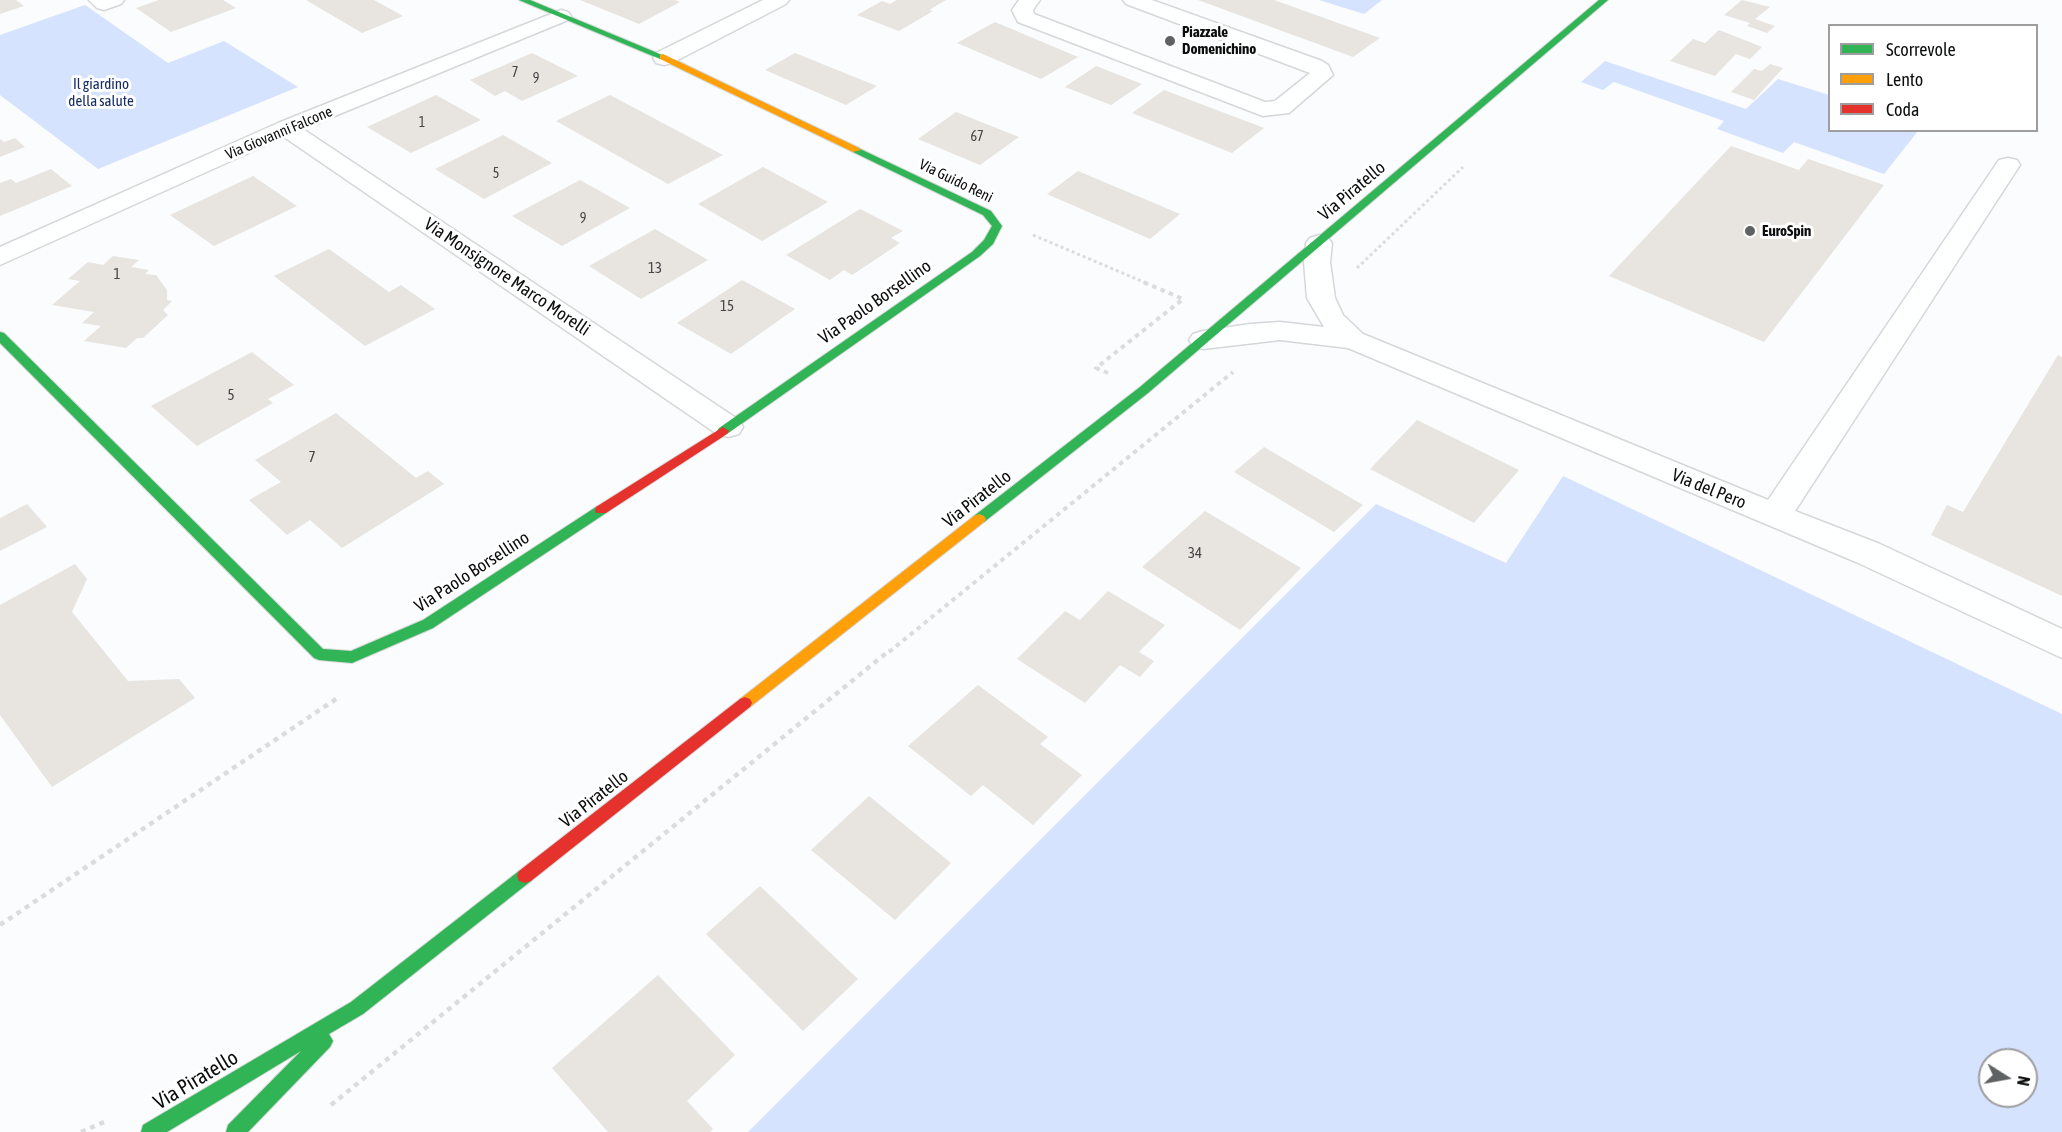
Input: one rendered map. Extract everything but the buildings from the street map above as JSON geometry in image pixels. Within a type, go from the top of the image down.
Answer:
[{"type":"street","points":[[99,0],[104,4],[114,0]]},
{"type":"street","name":"Via Guido Reni","points":[[523,0],[664,58],[987,213],[997,226]]},
{"type":"street","points":[[664,58],[779,0]]},
{"type":"street","points":[[1030,0],[1022,10],[1026,18],[1263,109],[1281,108],[1322,75],[1320,70],[1314,66],[1133,0]]},
{"type":"street","name":"Via Piratello","points":[[150,1132],[357,1008],[1143,390],[1604,0]]},
{"type":"street","name":"Via Giovanni Falcone","points":[[0,257],[286,128],[561,16]]},
{"type":"street","name":"Via Monsignore Marco Morelli","points":[[286,128],[728,427]]},
{"type":"street","points":[[1775,515],[2007,165]]},
{"type":"street","name":"Via Paolo Borsellino","points":[[0,336],[319,654],[352,657],[428,624],[728,427],[976,254],[988,242],[997,226]]},
{"type":"street","name":"Via del Pero","points":[[1319,243],[1317,262],[1321,298],[1332,320],[1353,340]]},
{"type":"street","name":"Via del Pero","points":[[1203,340],[1280,331],[1353,340],[1868,553],[2062,644]]},
{"type":"street","name":"Via Piratello","points":[[235,1132],[357,1008]]},
{"type":"path","points":[[1351,274],[1468,162]]},
{"type":"path","name":"Via Guido Reni","points":[[997,226],[1023,230],[1183,299],[1096,368],[1185,411]]},
{"type":"path","points":[[326,1109],[1241,365]]},
{"type":"path","points":[[0,925],[340,696]]},
{"type":"green space","points":[[1319,0],[1382,0],[1364,14]]},
{"type":"green space","name":"Il giardino della salute","points":[[85,5],[168,63],[224,41],[298,87],[98,169],[0,95],[0,35]]},
{"type":"green space","points":[[1605,61],[1746,109],[1778,79],[1828,95],[1828,132],[1917,132],[1884,174],[1794,142],[1783,153],[1717,129],[1724,121],[1614,82],[1603,90],[1581,82]]},
{"type":"green space","points":[[1563,476],[2062,714],[2062,1132],[748,1132],[1376,504],[1506,563]]},
{"type":"traffic: fast","points":[[523,0],[663,57]]},
{"type":"traffic: fast","points":[[979,519],[1144,390],[1604,0]]},
{"type":"traffic: fast","points":[[723,431],[976,254],[989,242],[997,226],[987,213],[856,150]]},
{"type":"traffic: fast","points":[[0,336],[319,654],[352,657],[428,624],[601,510]]},
{"type":"traffic: fast","points":[[150,1132],[357,1008],[525,876]]},
{"type":"traffic: fast","points":[[235,1132],[324,1041]]},
{"type":"traffic: slow","points":[[663,57],[856,150]]},
{"type":"traffic: slow","points":[[745,703],[979,519]]},
{"type":"traffic: jam","points":[[601,510],[723,431]]},
{"type":"traffic: jam","points":[[525,876],[745,703]]},
{"type":"place","name":"Piazzale Domenichino","points":[[1170,41]]},
{"type":"place","name":"EuroSpin","points":[[1750,231]]}]
